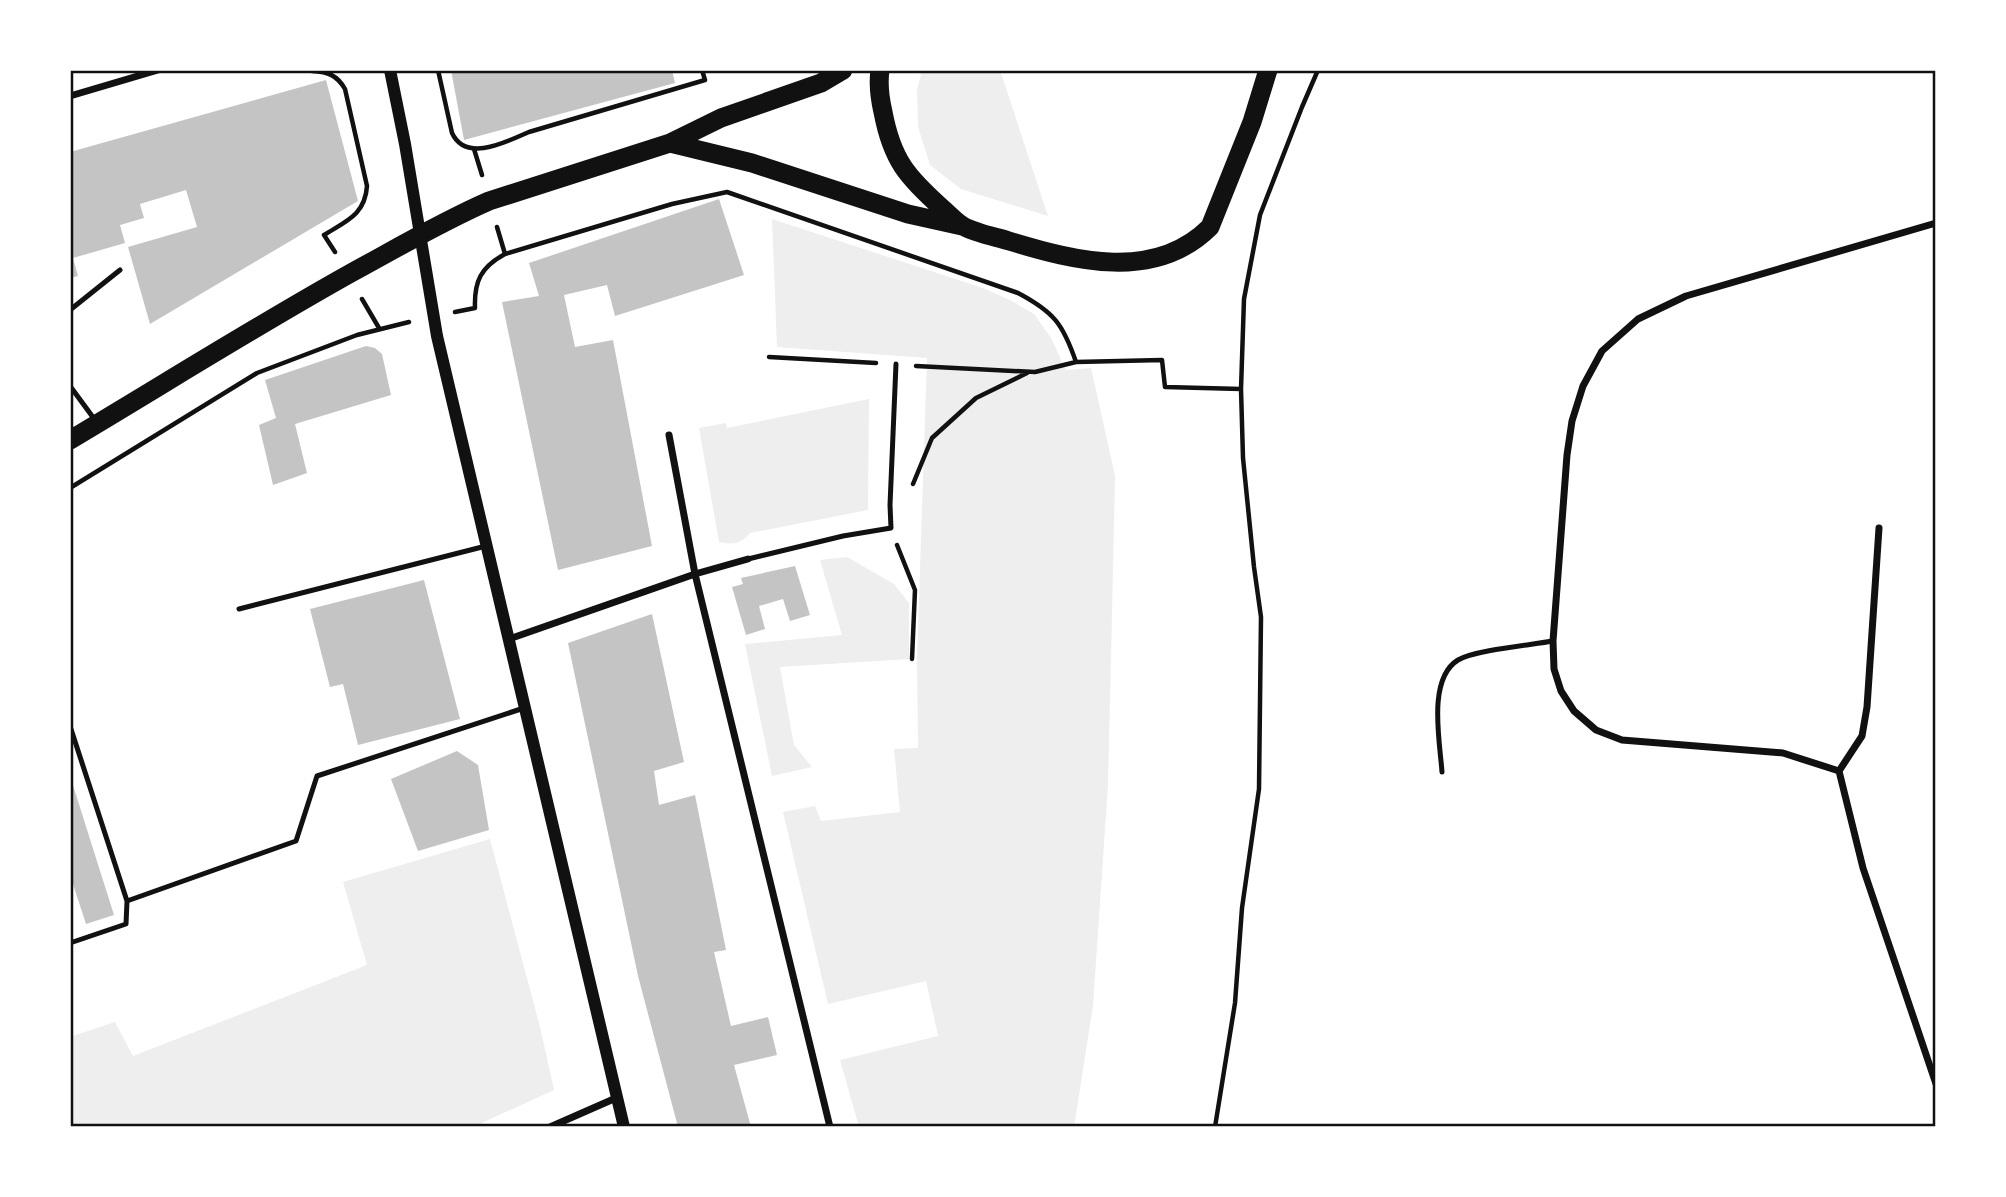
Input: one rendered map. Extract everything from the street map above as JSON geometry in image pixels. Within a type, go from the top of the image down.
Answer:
[{"type":"highway","points":[[70,440],[256,327],[418,235],[489,201],[670,143],[721,118],[821,83],[843,70]]},
{"type":"highway","points":[[880,70],[881,104],[894,153],[910,177],[964,227]]},
{"type":"highway","points":[[670,143],[752,163],[908,214],[964,227],[1055,255],[1136,262],[1182,250],[1210,227],[1252,122],[1268,70]]},
{"type":"street","points":[[70,96],[158,70]]},
{"type":"street","points":[[390,70],[437,336],[624,1127]]},
{"type":"street","points":[[1839,771],[1783,752],[1622,740],[1596,730],[1574,711],[1561,691],[1554,668],[1553,641],[1568,443],[1583,386],[1602,351],[1638,319],[1686,296],[1936,223]]},
{"type":"street","points":[[669,435],[695,574],[830,1127]]},
{"type":"street","points":[[1879,528],[1867,707],[1862,736],[1839,771],[1863,868],[1936,1084]]},
{"type":"street","points":[[509,639],[748,558]]},
{"type":"street","points":[[550,1127],[616,1098]]},
{"type":"lane","points":[[70,310],[120,270]]},
{"type":"lane","points":[[748,558],[891,528],[896,365]]},
{"type":"lane","points":[[70,386],[97,424]]},
{"type":"lane","points":[[239,609],[486,546]]},
{"type":"lane","points":[[1442,772],[1438,713],[1442,678],[1457,661],[1479,654],[1553,641]]},
{"type":"lane","points":[[127,901],[296,841],[317,776],[524,708]]},
{"type":"lane","points":[[70,943],[126,924],[127,901],[71,731]]},
{"type":"path","points":[[438,70],[452,133],[463,148],[474,149],[503,143],[529,132],[705,80],[702,70]]},
{"type":"path","points":[[1215,1127],[1235,1003],[1242,908],[1259,789],[1261,617],[1244,458],[1241,389],[1244,299],[1260,215],[1318,70]]},
{"type":"path","points":[[312,71],[333,74],[345,89],[367,186],[366,197],[356,214],[324,235],[379,328]]},
{"type":"path","points":[[475,308],[474,296],[484,268],[505,254],[672,204],[727,192],[1018,293],[1036,302],[1056,319],[1067,335],[1076,362]]},
{"type":"path","points":[[70,488],[257,373],[379,328],[394,325]]},
{"type":"path","points":[[890,505],[912,487],[932,438],[976,398],[1032,372],[1076,362],[1162,360],[1164,387],[1241,389]]},
{"type":"path","points":[[891,528],[915,590],[912,659]]},
{"type":"shaded area","points":[[922,70],[1000,70],[1048,216],[961,189],[930,165],[918,127],[917,90]]},
{"type":"shaded area","points":[[772,219],[983,288],[1010,300],[1034,314],[1051,338],[1066,370],[1091,368],[1115,476],[1112,614],[1108,785],[1093,1006],[1074,1127],[859,1127],[840,1060],[938,1036],[926,981],[828,1004],[783,812],[815,806],[821,821],[900,812],[894,749],[918,748],[917,659],[927,358],[777,347]]},
{"type":"shaded area","points":[[869,399],[868,510],[750,533],[736,543],[719,542],[699,428],[726,423],[727,428]]},
{"type":"shaded area","points":[[847,557],[894,584],[909,603],[909,659],[780,667],[794,745],[812,767],[772,776],[745,644],[842,635],[820,560]]},
{"type":"shaded area","points":[[490,839],[554,1090],[473,1127],[70,1127],[70,1037],[115,1022],[133,1056],[367,965],[343,882]]},
{"type":"building","points":[[451,70],[672,70],[675,83],[464,140]]},
{"type":"building","points":[[326,80],[358,201],[150,324],[128,247],[197,227],[186,190],[140,204],[144,218],[120,225],[125,243],[73,258],[78,276],[70,278],[70,152]]},
{"type":"building","points":[[719,199],[744,275],[615,316],[607,285],[564,295],[575,347],[613,340],[652,546],[558,570],[502,302],[539,296],[529,263]]},
{"type":"building","points":[[366,346],[375,348],[382,354],[391,395],[295,424],[307,473],[273,485],[259,425],[276,418],[265,380]]},
{"type":"building","points":[[795,566],[810,615],[790,621],[783,599],[759,606],[765,629],[746,635],[732,587],[743,584],[741,578]]},
{"type":"building","points":[[424,580],[460,719],[358,745],[343,684],[330,687],[310,609]]},
{"type":"building","points":[[652,614],[684,762],[654,771],[659,805],[695,795],[726,950],[714,952],[731,1026],[768,1017],[777,1055],[734,1065],[751,1127],[678,1127],[638,976],[568,643]]},
{"type":"building","points":[[457,751],[478,765],[489,830],[418,851],[391,779]]},
{"type":"building","points":[[71,779],[114,915],[86,924],[70,875]]}]
